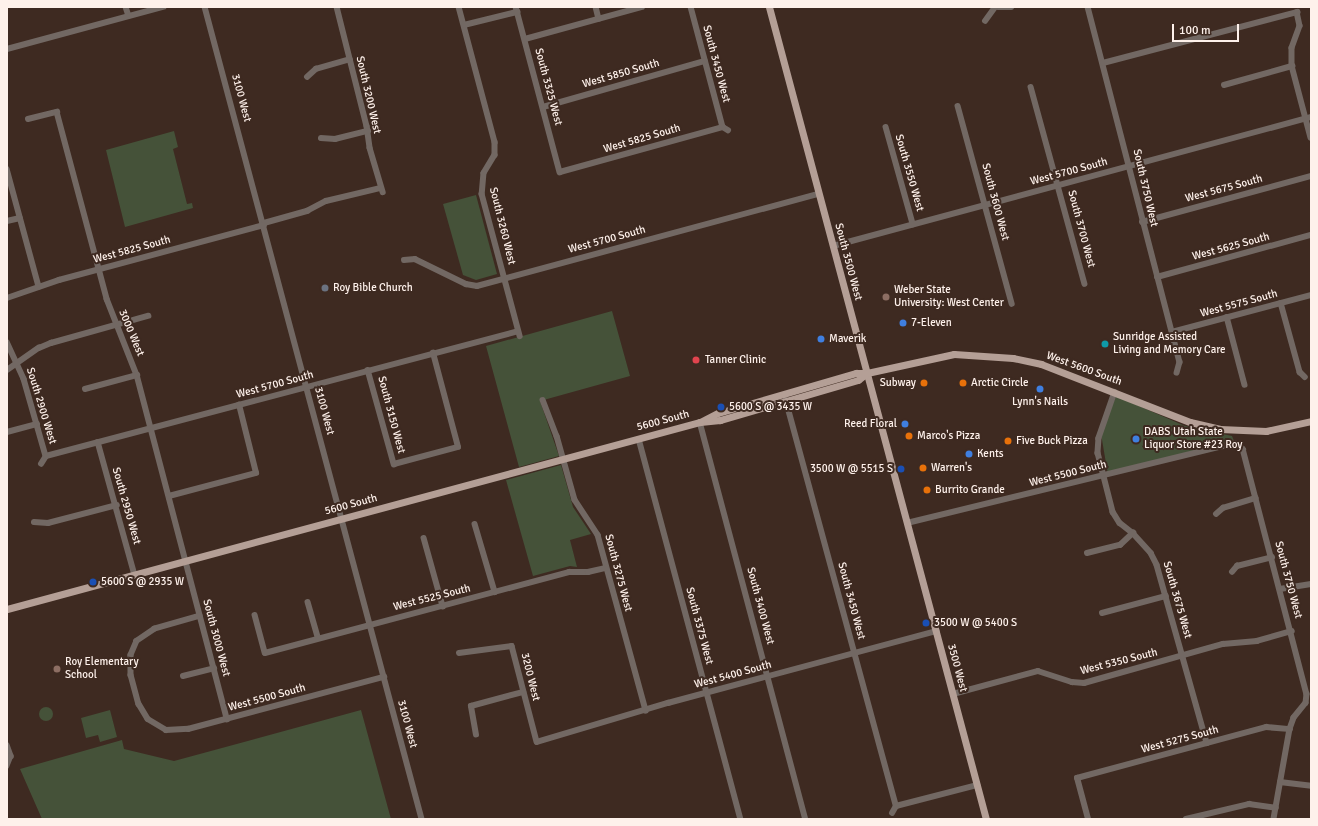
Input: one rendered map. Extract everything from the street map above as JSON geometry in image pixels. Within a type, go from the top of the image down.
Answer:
[{"type":"main road","name":"South 3500 West","points":[[768,7],[907,523]]},
{"type":"main road","name":"West 5600 South","points":[[867,373],[940,356],[982,354],[1041,364],[1190,422],[1212,427],[1244,432],[1266,431],[1311,421]]},
{"type":"main road","name":"5600 South","points":[[700,422],[718,413],[856,373],[867,373]]},
{"type":"main road","name":"5600 South","points":[[7,609],[639,438],[700,422],[720,420],[858,380],[867,373]]},
{"type":"main road","name":"3500 West","points":[[907,523],[986,819]]},
{"type":"street","points":[[126,7],[129,16]]},
{"type":"street","points":[[8,47],[164,7]]},
{"type":"street","name":"South 3200 West","points":[[337,7],[381,190]]},
{"type":"street","name":"South 3260 West","points":[[459,7],[495,142],[495,155],[484,173],[481,187],[519,334]]},
{"type":"street","points":[[596,7],[599,19]]},
{"type":"street","points":[[525,39],[642,7]]},
{"type":"street","name":"South 3450 West","points":[[691,7],[725,128]]},
{"type":"street","points":[[985,21],[996,7],[1011,7]]},
{"type":"street","name":"South 3750 West","points":[[1088,7],[1131,166],[1142,222],[1180,362],[1177,373]]},
{"type":"street","name":"3100 West","points":[[206,8],[422,819]]},
{"type":"street","points":[[464,25],[516,10]]},
{"type":"street","name":"South 3325 West","points":[[516,10],[560,172]]},
{"type":"street","points":[[1103,63],[1297,12],[1300,26],[1292,48],[1292,66],[1308,118],[1311,138]]},
{"type":"street","points":[[307,77],[316,69],[350,59]]},
{"type":"street","name":"West 5850 South","points":[[543,107],[705,61]]},
{"type":"street","points":[[1224,85],[1292,66]]},
{"type":"street","name":"South 3700 West","points":[[1031,87],[1085,284]]},
{"type":"street","name":"South 3600 West","points":[[958,106],[1012,304]]},
{"type":"street","name":"3000 West","points":[[28,120],[57,112],[99,269],[116,325],[130,355],[137,376],[186,561]]},
{"type":"street","name":"West 5700 South","points":[[833,246],[1308,118]]},
{"type":"street","name":"South 3550 West","points":[[886,127],[913,224]]},
{"type":"street","name":"West 5825 South","points":[[560,172],[725,128]]},
{"type":"street","points":[[322,138],[334,139],[368,131]]},
{"type":"street","points":[[7,169],[39,287]]},
{"type":"street","name":"West 5675 South","points":[[1142,222],[1311,176]]},
{"type":"street","name":"West 5825 South","points":[[7,298],[99,269],[264,224],[307,211],[326,202],[381,190]]},
{"type":"street","name":"West 5700 South","points":[[404,260],[414,259],[472,286],[819,194]]},
{"type":"street","points":[[7,221],[20,218]]},
{"type":"street","name":"West 5625 South","points":[[1157,277],[1311,235]]},
{"type":"street","name":"West 5575 South","points":[[1172,332],[1311,295]]},
{"type":"street","points":[[1281,303],[1300,372],[1305,377]]},
{"type":"street","points":[[7,370],[51,343],[148,316]]},
{"type":"street","points":[[1227,317],[1245,385]]},
{"type":"street","name":"West 5700 South","points":[[46,456],[433,353],[519,334]]},
{"type":"street","name":"South 2900 West","points":[[7,342],[24,379],[46,456]]},
{"type":"street","name":"South 3150 West","points":[[368,370],[394,464],[458,447],[433,353]]},
{"type":"street","points":[[85,389],[137,376]]},
{"type":"street","name":"South 3675 West","points":[[1115,392],[1099,438],[1098,453],[1113,512],[1120,523],[1133,533],[1151,553],[1158,565],[1207,743]]},
{"type":"street","name":"South 3275 West","points":[[543,400],[564,459],[575,500],[598,535],[646,711]]},
{"type":"street","name":"South 3450 West","points":[[786,400],[896,806]]},
{"type":"street","points":[[169,496],[256,473],[239,405]]},
{"type":"street","name":"South 3400 West","points":[[700,422],[806,819]]},
{"type":"street","points":[[7,432],[37,424]]},
{"type":"street","name":"South 3375 West","points":[[639,438],[706,693],[741,819]]},
{"type":"street","name":"South 2950 West","points":[[98,442],[135,575]]},
{"type":"street","name":"South 3750 West","points":[[1234,444],[1243,449],[1306,685],[1308,703],[1294,718],[1290,729],[1274,819]]},
{"type":"street","name":"West 5500 South","points":[[907,523],[1234,444]]},
{"type":"street","points":[[41,464],[46,456]]},
{"type":"street","points":[[1216,514],[1223,508],[1256,498]]},
{"type":"street","points":[[34,522],[48,523],[116,505]]},
{"type":"street","points":[[475,524],[495,592]]},
{"type":"street","points":[[1087,553],[1120,545],[1133,533]]},
{"type":"street","points":[[424,538],[443,606]]},
{"type":"street","points":[[1232,572],[1237,566],[1272,557]]},
{"type":"street","name":"South 3000 West","points":[[186,561],[227,719]]},
{"type":"street","name":"West 5525 South","points":[[255,615],[264,653],[569,572],[588,572],[606,568]]},
{"type":"street","points":[[1280,589],[1311,584]]},
{"type":"street","points":[[1102,613],[1166,596]]},
{"type":"street","points":[[308,602],[318,638]]},
{"type":"street","name":"West 5500 South","points":[[200,616],[154,629],[138,641],[131,655],[131,675],[139,704],[143,713],[155,725],[177,731],[384,677]]},
{"type":"street","name":"West 5400 South","points":[[536,742],[706,693],[936,631]]},
{"type":"street","name":"West 5350 South","points":[[953,694],[1038,671],[1072,682],[1084,683],[1223,644],[1257,641],[1292,632]]},
{"type":"street","name":"3200 West","points":[[459,653],[512,646],[536,742]]},
{"type":"street","points":[[183,676],[214,668]]},
{"type":"street","points":[[476,735],[471,706],[523,692]]},
{"type":"street","name":"West 5275 South","points":[[1088,819],[1077,778],[1266,727],[1290,729]]},
{"type":"street","points":[[7,745],[11,756],[7,766]]},
{"type":"street","points":[[1280,782],[1311,786]]},
{"type":"street","points":[[892,813],[896,806],[977,784]]},
{"type":"street","points":[[1186,819],[1249,804],[1276,808]]},
{"type":"green space","points":[[174,131],[178,147],[173,149],[187,204],[192,203],[193,208],[125,227],[106,150]]},
{"type":"green space","points":[[476,195],[497,274],[476,280],[463,275],[443,204]]},
{"type":"green space","points":[[612,311],[630,376],[540,401],[559,456],[519,467],[486,346]]},
{"type":"green space","points":[[1116,396],[1185,426],[1232,436],[1234,441],[1108,475],[1101,434]]},
{"type":"green space","points":[[561,465],[573,507],[591,534],[570,540],[577,567],[570,566],[533,576],[506,480]]},
{"type":"green space","points":[[43,707],[49,707],[53,711],[53,717],[49,721],[43,721],[39,717],[39,711]]},
{"type":"green space","points":[[110,710],[117,737],[100,742],[98,735],[86,738],[81,718]]},
{"type":"green space","points":[[361,710],[391,819],[42,819],[20,769],[122,740],[124,749],[174,761]]},
{"type":"place","name":"Roy Bible Church","points":[[325,288]]},
{"type":"place","name":"Weber State University: West Center","points":[[886,297]]},
{"type":"place","name":"7-Eleven","points":[[903,323]]},
{"type":"place","name":"Maverik","points":[[821,339]]},
{"type":"place","name":"Sunridge Assisted Living and Memory Care","points":[[1105,344]]},
{"type":"place","name":"Tanner Clinic","points":[[696,360]]},
{"type":"place","name":"Subway","points":[[924,383]]},
{"type":"place","name":"Arctic Circle","points":[[963,383]]},
{"type":"place","name":"Lynn's Nails","points":[[1040,389]]},
{"type":"place","name":"5600 S @ 3435 W","points":[[721,407]]},
{"type":"place","name":"Reed Floral","points":[[905,424]]},
{"type":"place","name":"Marco's Pizza","points":[[909,436]]},
{"type":"place","name":"DABS Utah State Liquor Store #23 Roy","points":[[1136,439]]},
{"type":"place","name":"Five Buck Pizza","points":[[1008,441]]},
{"type":"place","name":"Kents","points":[[969,454]]},
{"type":"place","name":"Warren's","points":[[923,468]]},
{"type":"place","name":"3500 W @ 5515 S","points":[[901,469]]},
{"type":"place","name":"Burrito Grande","points":[[927,490]]},
{"type":"place","name":"5600 S @ 2935 W","points":[[93,582]]},
{"type":"place","name":"3500 W @ 5400 S","points":[[926,623]]},
{"type":"place","name":"Roy Elementary School","points":[[57,669]]}]
